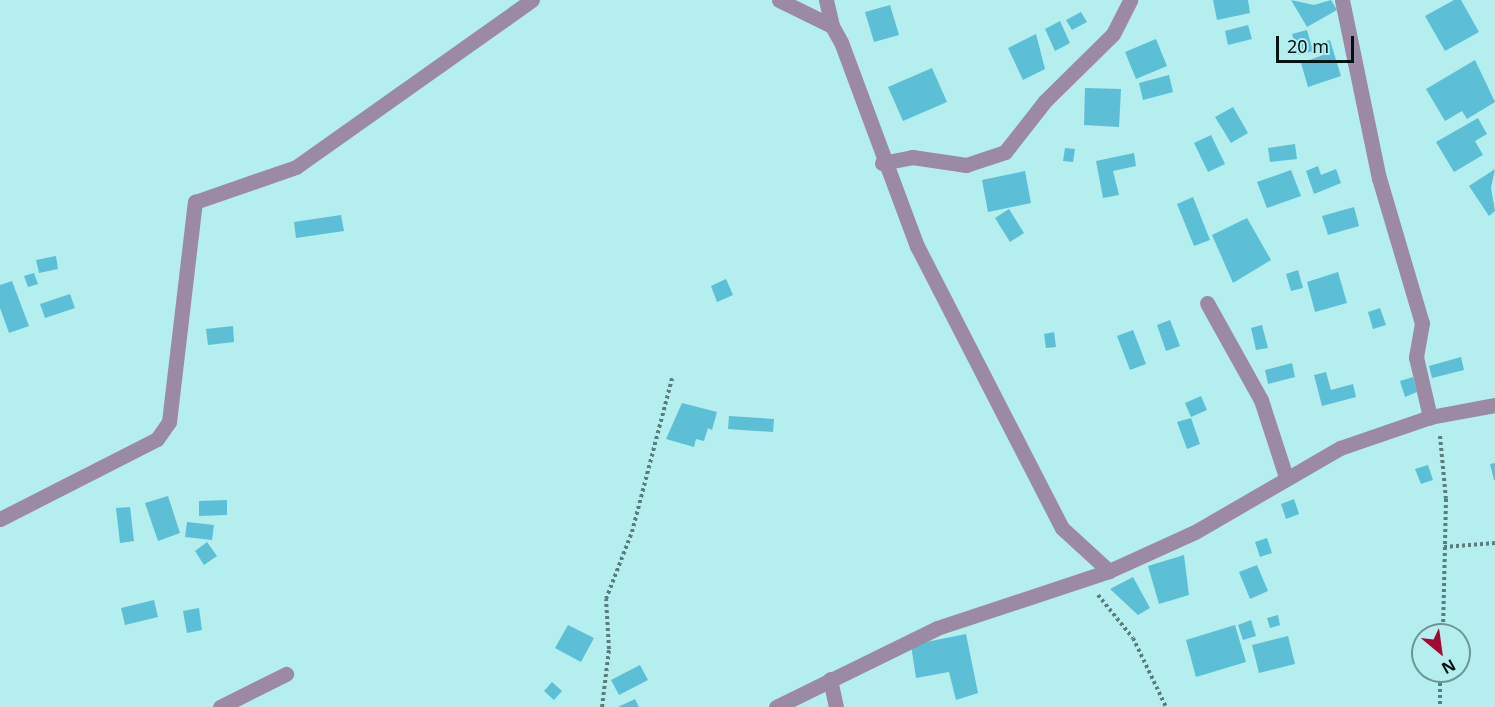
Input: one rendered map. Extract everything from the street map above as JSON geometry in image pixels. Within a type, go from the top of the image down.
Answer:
[{"type":"street","points":[[0,519],[157,439],[169,422],[195,202],[296,168],[532,0]]},
{"type":"street","points":[[779,0],[832,26]]},
{"type":"street","points":[[826,0],[832,26],[882,163],[917,246],[1062,528],[1109,571]]},
{"type":"street","points":[[882,163],[912,157],[966,165],[1005,152],[1044,101],[1113,34],[1130,0]]},
{"type":"street","points":[[1342,0],[1378,178],[1422,323],[1416,357],[1430,417]]},
{"type":"street","points":[[1207,303],[1261,400],[1286,477]]},
{"type":"street","points":[[776,707],[937,628],[1109,571],[1213,522],[1286,477],[1340,448],[1430,417],[1495,405]]},
{"type":"street","points":[[220,707],[286,674]]},
{"type":"street","points":[[830,679],[836,707]]},
{"type":"path","points":[[602,707],[607,594],[632,532],[672,378]]},
{"type":"path","points":[[1430,417],[1441,436],[1445,464],[1443,623]]},
{"type":"path","points":[[1444,547],[1495,543]]},
{"type":"path","points":[[1085,579],[1133,638],[1166,707]]},
{"type":"path","points":[[1440,683],[1440,707]]},
{"type":"building","points":[[1213,0],[1248,0],[1250,13],[1217,20]]},
{"type":"building","points":[[1291,0],[1314,5],[1331,0],[1337,10],[1307,27]]},
{"type":"building","points":[[1454,0],[1461,0],[1479,32],[1445,51],[1425,16]]},
{"type":"building","points":[[890,5],[899,35],[874,42],[865,12]]},
{"type":"building","points":[[1081,12],[1087,22],[1072,30],[1066,20]]},
{"type":"building","points":[[1060,21],[1070,43],[1055,51],[1045,29]]},
{"type":"building","points":[[1248,25],[1252,39],[1228,45],[1225,31]]},
{"type":"building","points":[[1307,30],[1313,51],[1298,55],[1292,34]]},
{"type":"building","points":[[1036,34],[1045,69],[1023,80],[1008,48]]},
{"type":"building","points":[[1156,39],[1167,66],[1136,79],[1125,52]]},
{"type":"building","points":[[1330,40],[1341,76],[1308,87],[1301,63],[1323,55],[1319,43]]},
{"type":"building","points":[[1475,60],[1495,102],[1467,119],[1462,111],[1445,121],[1426,89]]},
{"type":"building","points":[[932,68],[947,102],[903,121],[888,87]]},
{"type":"building","points":[[1169,75],[1173,92],[1143,100],[1139,83]]},
{"type":"building","points":[[1085,88],[1121,89],[1119,127],[1084,125]]},
{"type":"building","points":[[1233,107],[1248,133],[1231,143],[1215,117]]},
{"type":"building","points":[[1478,118],[1487,134],[1475,141],[1483,155],[1454,172],[1436,142]]},
{"type":"building","points":[[1211,135],[1225,164],[1208,172],[1194,143]]},
{"type":"building","points":[[1295,144],[1297,159],[1270,162],[1268,148]]},
{"type":"building","points":[[1065,148],[1075,149],[1073,162],[1063,161]]},
{"type":"building","points":[[1134,153],[1136,166],[1113,171],[1119,195],[1103,198],[1096,161]]},
{"type":"building","points":[[1318,166],[1321,175],[1336,169],[1341,183],[1314,194],[1306,171]]},
{"type":"building","points":[[1495,169],[1491,188],[1495,211],[1489,216],[1469,186]]},
{"type":"building","points":[[1291,170],[1301,196],[1267,208],[1257,182]]},
{"type":"building","points":[[1025,171],[1031,203],[988,212],[982,180]]},
{"type":"building","points":[[1193,197],[1210,240],[1194,246],[1177,204]]},
{"type":"building","points":[[1354,207],[1359,226],[1328,235],[1322,216]]},
{"type":"building","points":[[1009,209],[1024,233],[1010,242],[995,218]]},
{"type":"building","points":[[341,215],[344,231],[296,238],[294,222]]},
{"type":"building","points":[[1247,218],[1271,260],[1233,283],[1212,235]]},
{"type":"building","points":[[56,256],[58,269],[39,273],[36,260]]},
{"type":"building","points":[[1298,270],[1303,288],[1291,291],[1286,274]]},
{"type":"building","points":[[1338,272],[1347,303],[1315,312],[1307,282]]},
{"type":"building","points":[[34,273],[38,284],[28,287],[24,276]]},
{"type":"building","points":[[726,279],[733,295],[717,302],[711,286]]},
{"type":"building","points":[[12,281],[29,326],[9,333],[0,308],[0,285]]},
{"type":"building","points":[[70,294],[75,308],[45,318],[40,304]]},
{"type":"building","points":[[1380,308],[1386,325],[1373,329],[1368,312]]},
{"type":"building","points":[[1170,320],[1180,346],[1166,351],[1157,325]]},
{"type":"building","points":[[1262,325],[1268,348],[1256,350],[1251,328]]},
{"type":"building","points":[[233,326],[234,342],[208,345],[206,329]]},
{"type":"building","points":[[1133,330],[1146,364],[1130,370],[1117,336]]},
{"type":"building","points":[[1054,332],[1056,347],[1046,348],[1044,334]]},
{"type":"building","points":[[1461,357],[1464,370],[1432,378],[1429,366]]},
{"type":"building","points":[[1292,363],[1295,377],[1268,384],[1265,370]]},
{"type":"building","points":[[1326,372],[1331,390],[1353,384],[1356,397],[1322,406],[1314,375]]},
{"type":"building","points":[[1413,377],[1417,392],[1405,397],[1400,381]]},
{"type":"building","points":[[1201,396],[1207,410],[1191,417],[1185,403]]},
{"type":"building","points":[[682,403],[717,412],[712,430],[708,428],[704,441],[696,439],[694,447],[666,439]]},
{"type":"building","points":[[729,416],[774,419],[773,432],[728,429]]},
{"type":"building","points":[[1191,418],[1200,444],[1187,449],[1177,422]]},
{"type":"building","points":[[1495,463],[1495,480],[1494,480],[1490,464]]},
{"type":"building","points":[[1428,465],[1433,480],[1421,484],[1415,469]]},
{"type":"building","points":[[168,496],[180,533],[158,541],[145,503]]},
{"type":"building","points":[[1294,499],[1299,514],[1286,519],[1281,504]]},
{"type":"building","points":[[227,500],[227,515],[199,516],[199,501]]},
{"type":"building","points":[[130,507],[134,541],[120,543],[116,508]]},
{"type":"building","points":[[187,522],[214,525],[212,540],[185,537]]},
{"type":"building","points":[[1267,538],[1272,553],[1260,557],[1255,542]]},
{"type":"building","points":[[207,542],[217,556],[204,565],[195,551]]},
{"type":"building","points":[[1184,555],[1189,595],[1159,604],[1148,566]]},
{"type":"building","points":[[1257,565],[1268,591],[1250,599],[1239,572]]},
{"type":"building","points":[[1133,577],[1150,608],[1138,615],[1110,589]]},
{"type":"building","points":[[154,600],[158,617],[125,625],[121,608]]},
{"type":"building","points":[[199,608],[202,630],[187,633],[183,611]]},
{"type":"building","points":[[1278,615],[1280,625],[1270,628],[1267,618]]},
{"type":"building","points":[[1251,620],[1256,636],[1243,640],[1238,625]]},
{"type":"building","points":[[568,625],[594,638],[581,662],[555,648]]},
{"type":"building","points":[[1235,625],[1246,662],[1196,677],[1186,640]]},
{"type":"building","points":[[966,634],[978,693],[956,700],[949,672],[916,678],[911,645]]},
{"type":"building","points":[[1288,636],[1295,664],[1259,673],[1252,645]]},
{"type":"building","points":[[640,665],[648,680],[619,695],[611,680]]},
{"type":"building","points":[[552,682],[562,691],[554,700],[544,691]]},
{"type":"building","points":[[635,699],[639,707],[618,707]]}]
